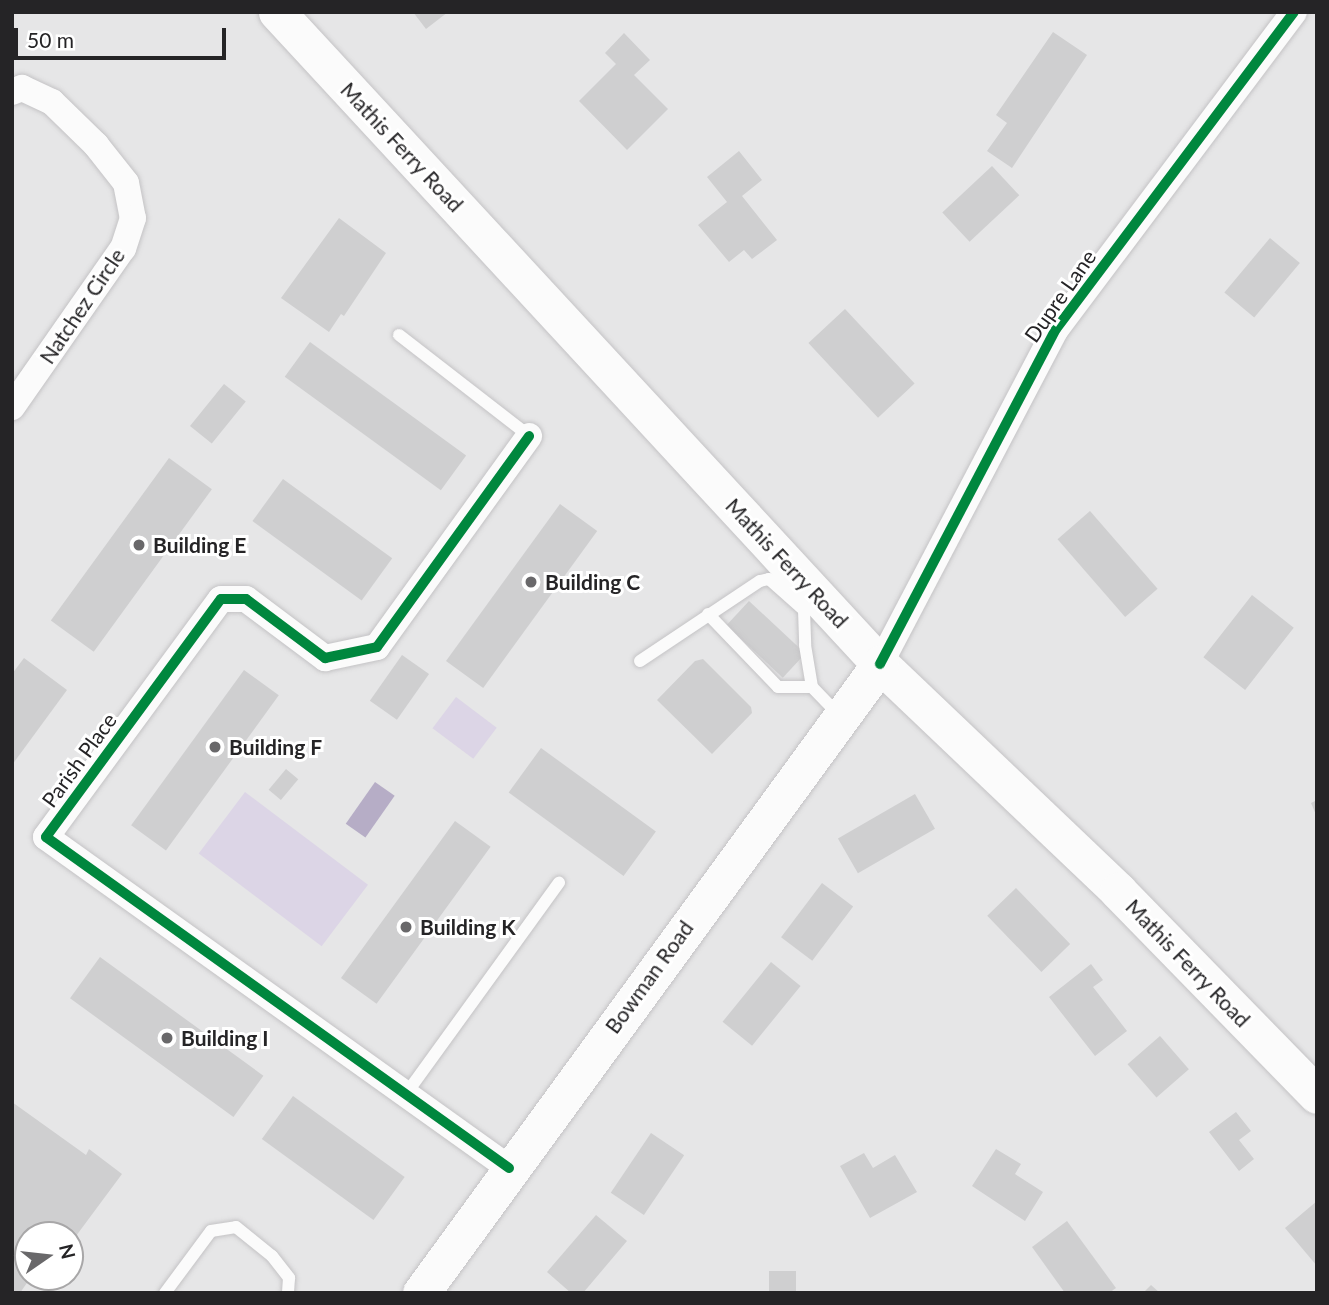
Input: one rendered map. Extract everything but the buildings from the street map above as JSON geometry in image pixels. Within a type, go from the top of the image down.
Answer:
[{"type":"main road","name":"Mathis Ferry Road","points":[[277,12],[812,604],[880,664],[1118,891],[1317,1095]]},
{"type":"main road","name":"Bowman Road","points":[[421,1293],[509,1168],[880,664]]},
{"type":"street","name":"Dupre Lane","points":[[880,664],[1056,329],[1294,12]]},
{"type":"street","name":"Natchez Circle","points":[[12,93],[22,88],[52,102],[96,145],[126,183],[133,218],[123,248],[12,407]]},
{"type":"street","name":"Parish Place","points":[[509,1168],[46,837],[221,598],[246,599],[325,658],[377,647],[529,436]]},
{"type":"lane","name":"Parish Place","points":[[399,335],[529,436]]},
{"type":"lane","points":[[640,661],[708,614],[769,579],[812,604],[812,687],[841,718]]},
{"type":"lane","points":[[708,614],[778,687],[812,687]]},
{"type":"lane","points":[[406,1094],[559,883]]},
{"type":"lane","points":[[165,1293],[211,1231],[236,1227],[272,1256],[289,1278],[288,1293]]},
{"type":"shaded area","points":[[456,697],[497,728],[473,759],[433,728]]},
{"type":"shaded area","points":[[375,782],[395,796],[365,838],[346,824]]},
{"type":"shaded area","points":[[245,792],[368,885],[322,946],[199,853]]},
{"type":"cycle path","points":[[880,664],[1056,329],[1294,12]]},
{"type":"cycle path","points":[[509,1168],[46,837],[221,599],[246,599],[325,658],[377,647],[529,436]]},
{"type":"place","name":"Building E","points":[[139,545]]},
{"type":"place","name":"Building C","points":[[531,582]]},
{"type":"place","name":"Building F","points":[[215,747]]},
{"type":"place","name":"Building K","points":[[406,927]]},
{"type":"place","name":"Building I","points":[[167,1038]]}]
